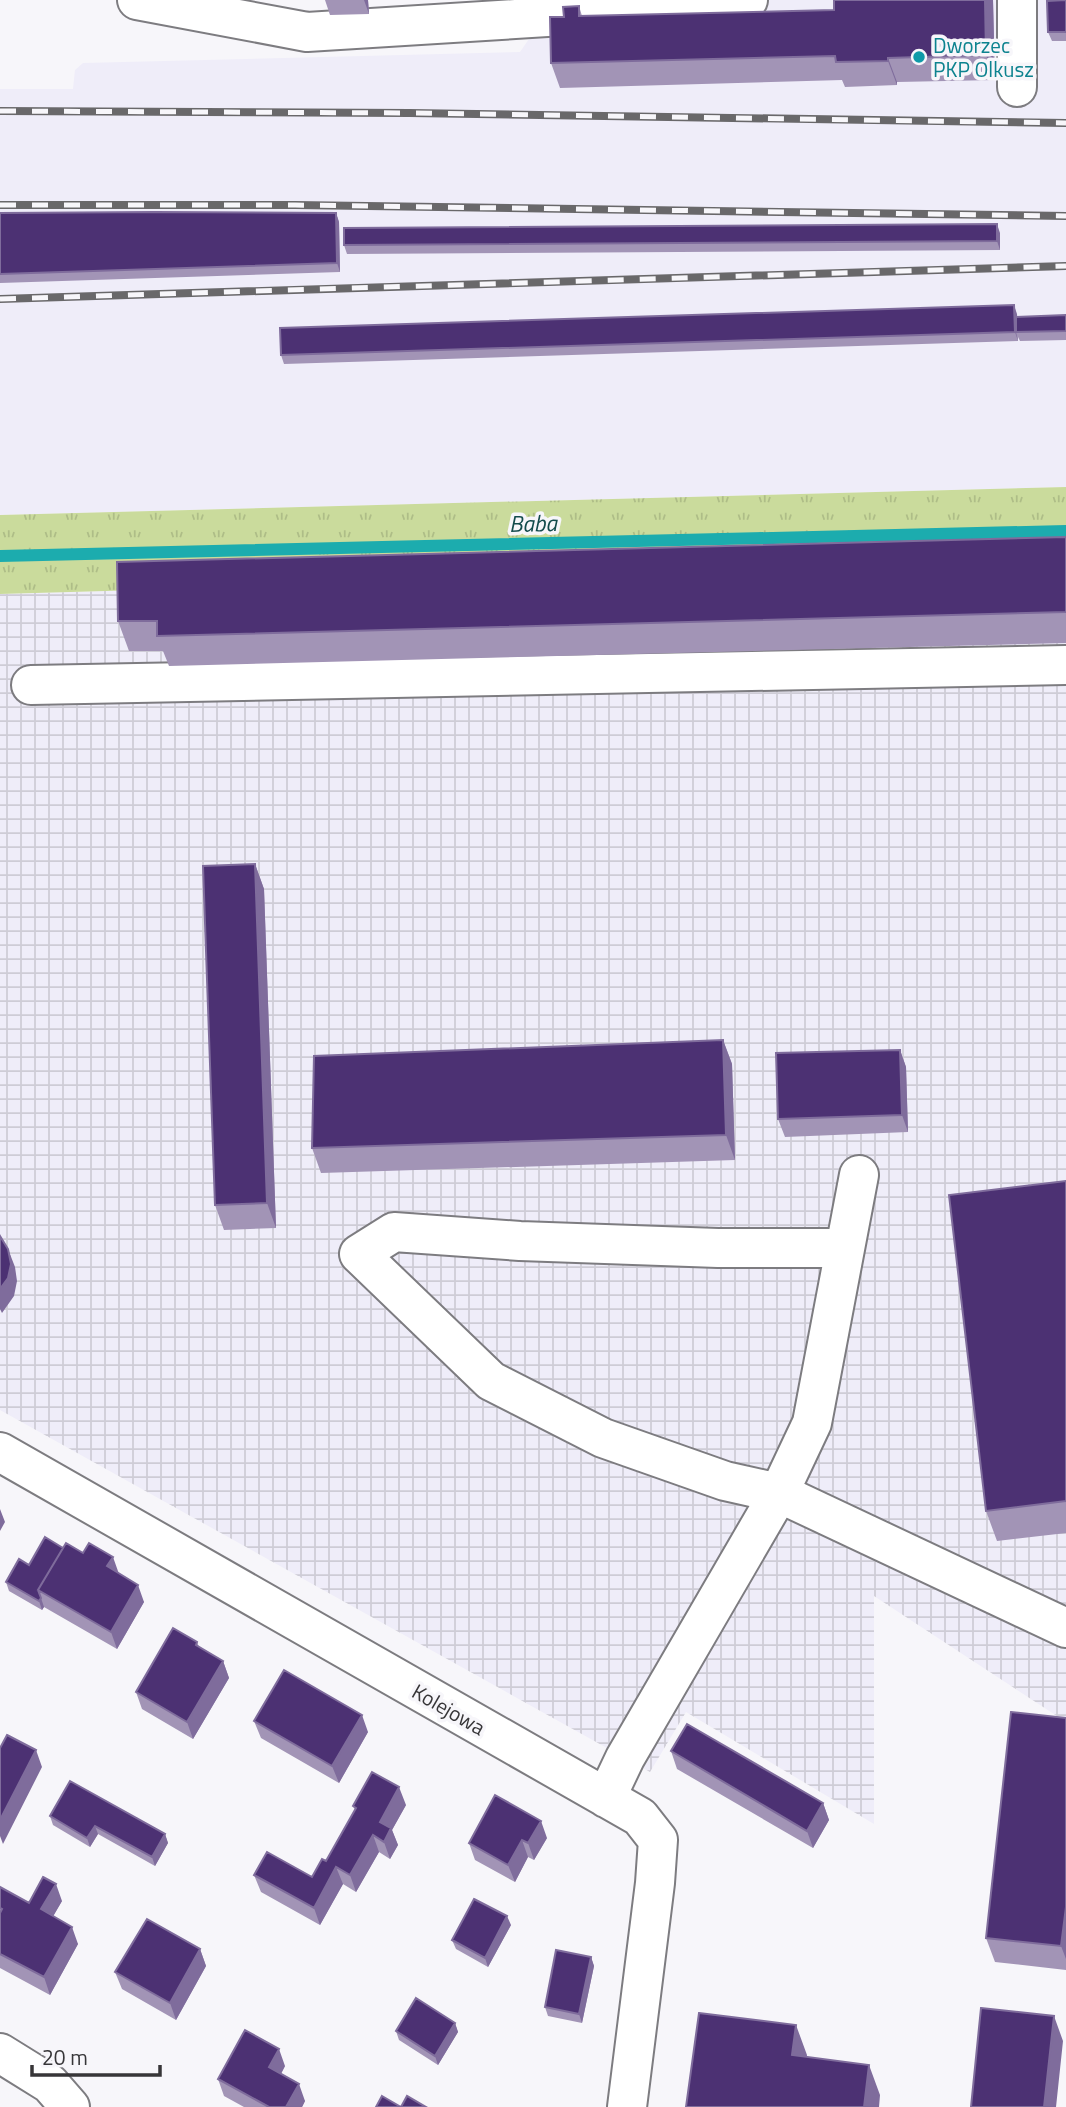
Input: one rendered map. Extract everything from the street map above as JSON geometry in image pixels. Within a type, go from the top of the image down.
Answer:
[{"type":"street","points":[[137,0],[307,32],[740,5],[748,0]]},
{"type":"street","points":[[1017,0],[1017,86]]},
{"type":"street","points":[[31,685],[1066,665]]},
{"type":"street","points":[[606,1798],[625,1758],[779,1493],[812,1423],[859,1175]]},
{"type":"street","points":[[845,1248],[520,1241],[394,1232],[359,1254],[491,1381],[603,1438],[725,1481],[779,1493],[1066,1628]]},
{"type":"street","name":"Kolejowa","points":[[0,1452],[640,1817],[658,1840],[627,2107]]},
{"type":"street","points":[[0,2053],[50,2084],[70,2107]]},
{"type":"shaded area","points":[[556,0],[1066,0],[1066,487],[0,515],[0,89],[73,89],[75,70],[83,63],[520,52]]},
{"type":"shaded area","points":[[1066,564],[1066,1722],[874,1596],[874,1824],[686,1712],[650,1772],[0,1410],[0,594]]},
{"type":"green space","points":[[1066,487],[1066,564],[0,594],[0,515]]},
{"type":"building","points":[[834,0],[985,0],[986,55],[836,62],[835,56],[551,63],[550,17],[564,17],[563,7],[579,6],[579,16],[834,10]]},
{"type":"building","points":[[1066,0],[1066,32],[1048,32],[1047,1]]},
{"type":"building","points":[[0,213],[336,213],[337,263],[0,274]]},
{"type":"building","points":[[997,224],[997,241],[344,245],[344,228]]},
{"type":"building","points":[[1014,305],[1015,332],[281,355],[280,328]]},
{"type":"building","points":[[1066,315],[1066,331],[1016,332],[1016,317]]},
{"type":"building","points":[[1066,537],[1066,612],[157,636],[157,621],[118,621],[117,562]]},
{"type":"building","points":[[255,864],[267,1203],[215,1205],[203,866]]},
{"type":"building","points":[[723,1040],[726,1135],[312,1148],[314,1056]]},
{"type":"building","points":[[900,1050],[902,1115],[778,1119],[776,1053]]},
{"type":"building","points":[[1066,1181],[1066,1501],[986,1511],[949,1195]]},
{"type":"building","points":[[0,1236],[8,1249],[11,1264],[8,1278],[0,1289]]},
{"type":"building","points":[[45,1537],[63,1548],[38,1590],[41,1598],[39,1601],[6,1582],[19,1559],[29,1565]]},
{"type":"building","points":[[66,1543],[83,1553],[89,1543],[113,1557],[107,1566],[138,1585],[111,1632],[38,1590]]},
{"type":"building","points":[[173,1628],[223,1661],[187,1722],[136,1692]]},
{"type":"building","points":[[284,1670],[362,1715],[332,1766],[254,1721]]},
{"type":"building","points":[[1011,1712],[1066,1718],[1066,1907],[1061,1946],[986,1938]]},
{"type":"building","points":[[687,1724],[823,1803],[807,1831],[671,1751]]},
{"type":"building","points":[[7,1735],[36,1750],[0,1820],[0,1748]]},
{"type":"building","points":[[372,1772],[399,1787],[380,1822],[391,1828],[384,1842],[373,1835],[350,1875],[336,1867],[314,1908],[254,1875],[267,1852],[312,1877],[322,1859],[326,1861],[356,1808],[353,1806]]},
{"type":"building","points":[[70,1781],[165,1834],[152,1857],[95,1826],[87,1838],[50,1816]]},
{"type":"building","points":[[495,1795],[541,1821],[528,1843],[522,1840],[508,1865],[469,1843]]},
{"type":"building","points":[[43,1877],[56,1884],[41,1909],[72,1927],[44,1977],[0,1954],[0,1887],[29,1903]]},
{"type":"building","points":[[474,1899],[507,1916],[485,1958],[452,1940]]},
{"type":"building","points":[[147,1919],[200,1949],[170,2003],[115,1972]]},
{"type":"building","points":[[556,1950],[591,1957],[579,2014],[545,2007]]},
{"type":"building","points":[[416,1998],[455,2023],[435,2056],[396,2031]]},
{"type":"building","points":[[981,2008],[1054,2016],[1044,2107],[971,2107]]},
{"type":"building","points":[[699,2013],[796,2025],[792,2055],[869,2065],[864,2107],[686,2107]]},
{"type":"building","points":[[245,2030],[279,2049],[269,2067],[299,2084],[286,2107],[269,2107],[218,2079]]},
{"type":"building","points":[[382,2096],[401,2107],[376,2107]]},
{"type":"building","points":[[407,2096],[426,2107],[401,2107]]},
{"type":"waterway","name":"Baba","points":[[0,556],[1066,531]]},
{"type":"railway","points":[[0,111],[410,113],[1066,123]]},
{"type":"railway","points":[[0,205],[295,205],[1066,216]]},
{"type":"railway","points":[[0,299],[1066,266]]},
{"type":"place","name":"Dworzec PKP Olkusz","points":[[919,57]]}]
